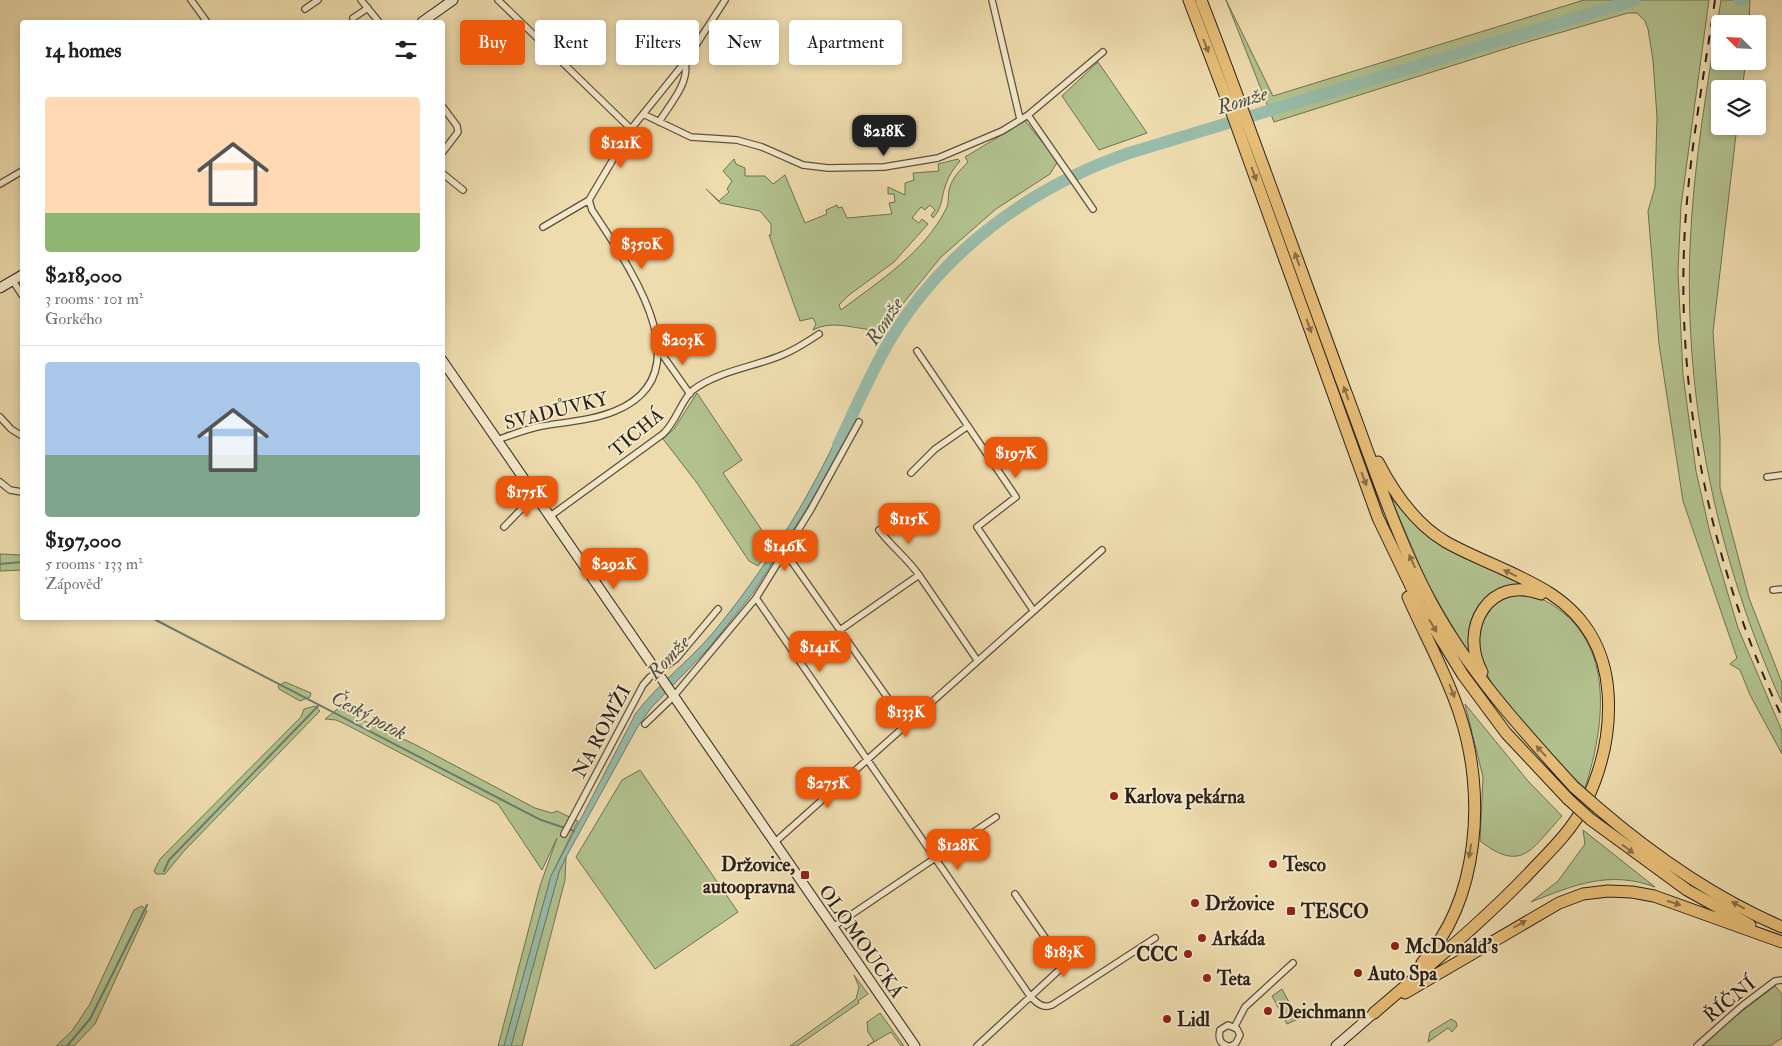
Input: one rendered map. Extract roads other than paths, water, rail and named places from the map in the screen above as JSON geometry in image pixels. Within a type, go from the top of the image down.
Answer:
[{"type":"highway","points":[[1188,0],[1238,111]]},
{"type":"highway","points":[[1201,0],[1378,518],[1408,598],[1447,680],[1460,714],[1470,753],[1474,809],[1467,871],[1455,909],[1429,956],[1387,1001]]},
{"type":"highway","points":[[1243,126],[1390,512],[1431,602],[1462,654],[1501,706],[1574,787],[1598,808],[1658,856],[1694,880],[1782,927]]},
{"type":"highway","points":[[1354,414],[1388,482],[1409,510],[1426,527],[1445,541],[1538,586],[1567,606],[1595,640],[1607,682],[1607,734],[1600,766],[1583,807],[1561,839],[1515,888],[1374,1013]]},
{"type":"highway","points":[[1378,518],[1419,603],[1463,675],[1506,733],[1568,799],[1590,819],[1687,890],[1728,914],[1782,941]]},
{"type":"highway","points":[[1501,706],[1476,659],[1473,636],[1480,614],[1494,599],[1514,590],[1537,592],[1567,606]]},
{"type":"highway","points":[[1374,1013],[1522,923],[1559,902],[1583,894],[1632,892],[1654,896],[1782,941]]},
{"type":"street","points":[[191,0],[206,20]]},
{"type":"street","points":[[305,9],[318,0]]},
{"type":"street","points":[[362,0],[377,20]]},
{"type":"street","points":[[425,20],[453,0]]},
{"type":"street","points":[[498,0],[631,130]]},
{"type":"street","points":[[699,40],[725,0]]},
{"type":"street","points":[[992,0],[1020,119]]},
{"type":"street","points":[[353,18],[368,8]]},
{"type":"street","points":[[643,114],[691,137],[737,140],[762,147],[803,165],[828,168],[884,167],[923,161],[958,151],[1002,131],[1028,115],[1103,52]]},
{"type":"street","points":[[543,227],[590,200],[631,130],[683,65]]},
{"type":"street","points":[[659,122],[683,82],[687,70],[686,65]]},
{"type":"street","points":[[445,110],[457,126],[458,132],[445,148]]},
{"type":"street","points":[[1028,115],[1093,209]]},
{"type":"street","points":[[0,184],[20,172]]},
{"type":"street","points":[[445,175],[463,190]]},
{"type":"street","name":"SVADŮVKY","points":[[498,440],[528,430],[606,414],[628,404],[648,386],[659,350],[650,311],[641,288],[592,210],[590,200]]},
{"type":"street","points":[[0,288],[20,276]]},
{"type":"street","points":[[13,281],[20,292]]},
{"type":"street","name":"TICHÁ","points":[[549,517],[663,434],[674,422],[690,394],[712,380],[782,355],[819,334]]},
{"type":"street","points":[[659,350],[690,394]]},
{"type":"street","points":[[917,351],[1016,497],[977,527],[1034,610]]},
{"type":"street","name":"OLOMOUCKÁ","points":[[445,364],[915,1046]]},
{"type":"street","points":[[0,417],[11,429],[20,435]]},
{"type":"street","name":"NA ROMŽI","points":[[645,724],[673,697],[756,598],[785,552],[859,422]]},
{"type":"street","points":[[911,473],[935,449],[968,426]]},
{"type":"street","points":[[1767,477],[1782,477]]},
{"type":"street","points":[[0,482],[10,490],[20,492]]},
{"type":"street","points":[[504,527],[535,495]]},
{"type":"street","points":[[879,530],[894,549],[904,554],[920,575],[977,660]]},
{"type":"street","points":[[774,843],[1102,550]]},
{"type":"street","points":[[785,552],[906,724]]},
{"type":"street","points":[[840,630],[920,575]]},
{"type":"street","points":[[1773,590],[1782,589]]},
{"type":"street","points":[[756,598],[1030,996],[1041,1006],[1052,1005],[1155,938]]},
{"type":"street","name":"NA ROMŽI","points":[[564,834],[643,685],[676,659],[718,609]]},
{"type":"street","points":[[833,927],[996,817]]},
{"type":"street","points":[[1015,894],[1064,964]]},
{"type":"street","points":[[977,1046],[1085,946]]},
{"type":"street","points":[[1235,1026],[1245,1007],[1293,963]]},
{"type":"street","name":"ŘÍČNÍ","points":[[1697,1046],[1742,1006],[1772,983],[1782,980]]},
{"type":"street","points":[[1336,1046],[1374,1013]]},
{"type":"street","points":[[1225,1026],[1235,1026],[1240,1035],[1238,1041],[1232,1046],[1222,1043],[1219,1034],[1225,1026]]},
{"type":"waterway","name":"Romže","points":[[838,445],[869,379],[890,340],[936,278],[964,250],[993,226],[1025,203],[1058,184],[1093,167],[1129,153],[1635,0]]},
{"type":"waterway","name":"Český potok","points":[[0,564],[20,562]]},
{"type":"waterway","name":"Český potok","points":[[156,620],[541,820],[574,831]]},
{"type":"waterway","points":[[164,871],[169,860],[319,705]]},
{"type":"waterway","points":[[67,1046],[90,1019],[147,905]]},
{"type":"railway","points":[[1715,0],[1688,186],[1684,248],[1687,369],[1694,429],[1705,488],[1720,548],[1737,605],[1758,662],[1782,717]]},
{"type":"place","name":"Karlova pekárna","points":[[1114,796]]},
{"type":"place","name":"Tesco","points":[[1273,864]]},
{"type":"place","name":"Držovice, autoopravna","points":[[805,875]]},
{"type":"place","name":"Držovice","points":[[1195,903]]},
{"type":"place","name":"TESCO","points":[[1291,911]]},
{"type":"place","name":"Arkáda","points":[[1202,938]]},
{"type":"place","name":"McDonald's","points":[[1395,946]]},
{"type":"place","name":"CCC","points":[[1188,954]]},
{"type":"place","name":"Auto Spa","points":[[1358,973]]},
{"type":"place","name":"Teta","points":[[1207,978]]},
{"type":"place","name":"Deichmann","points":[[1268,1011]]},
{"type":"place","name":"Lidl","points":[[1167,1019]]}]
